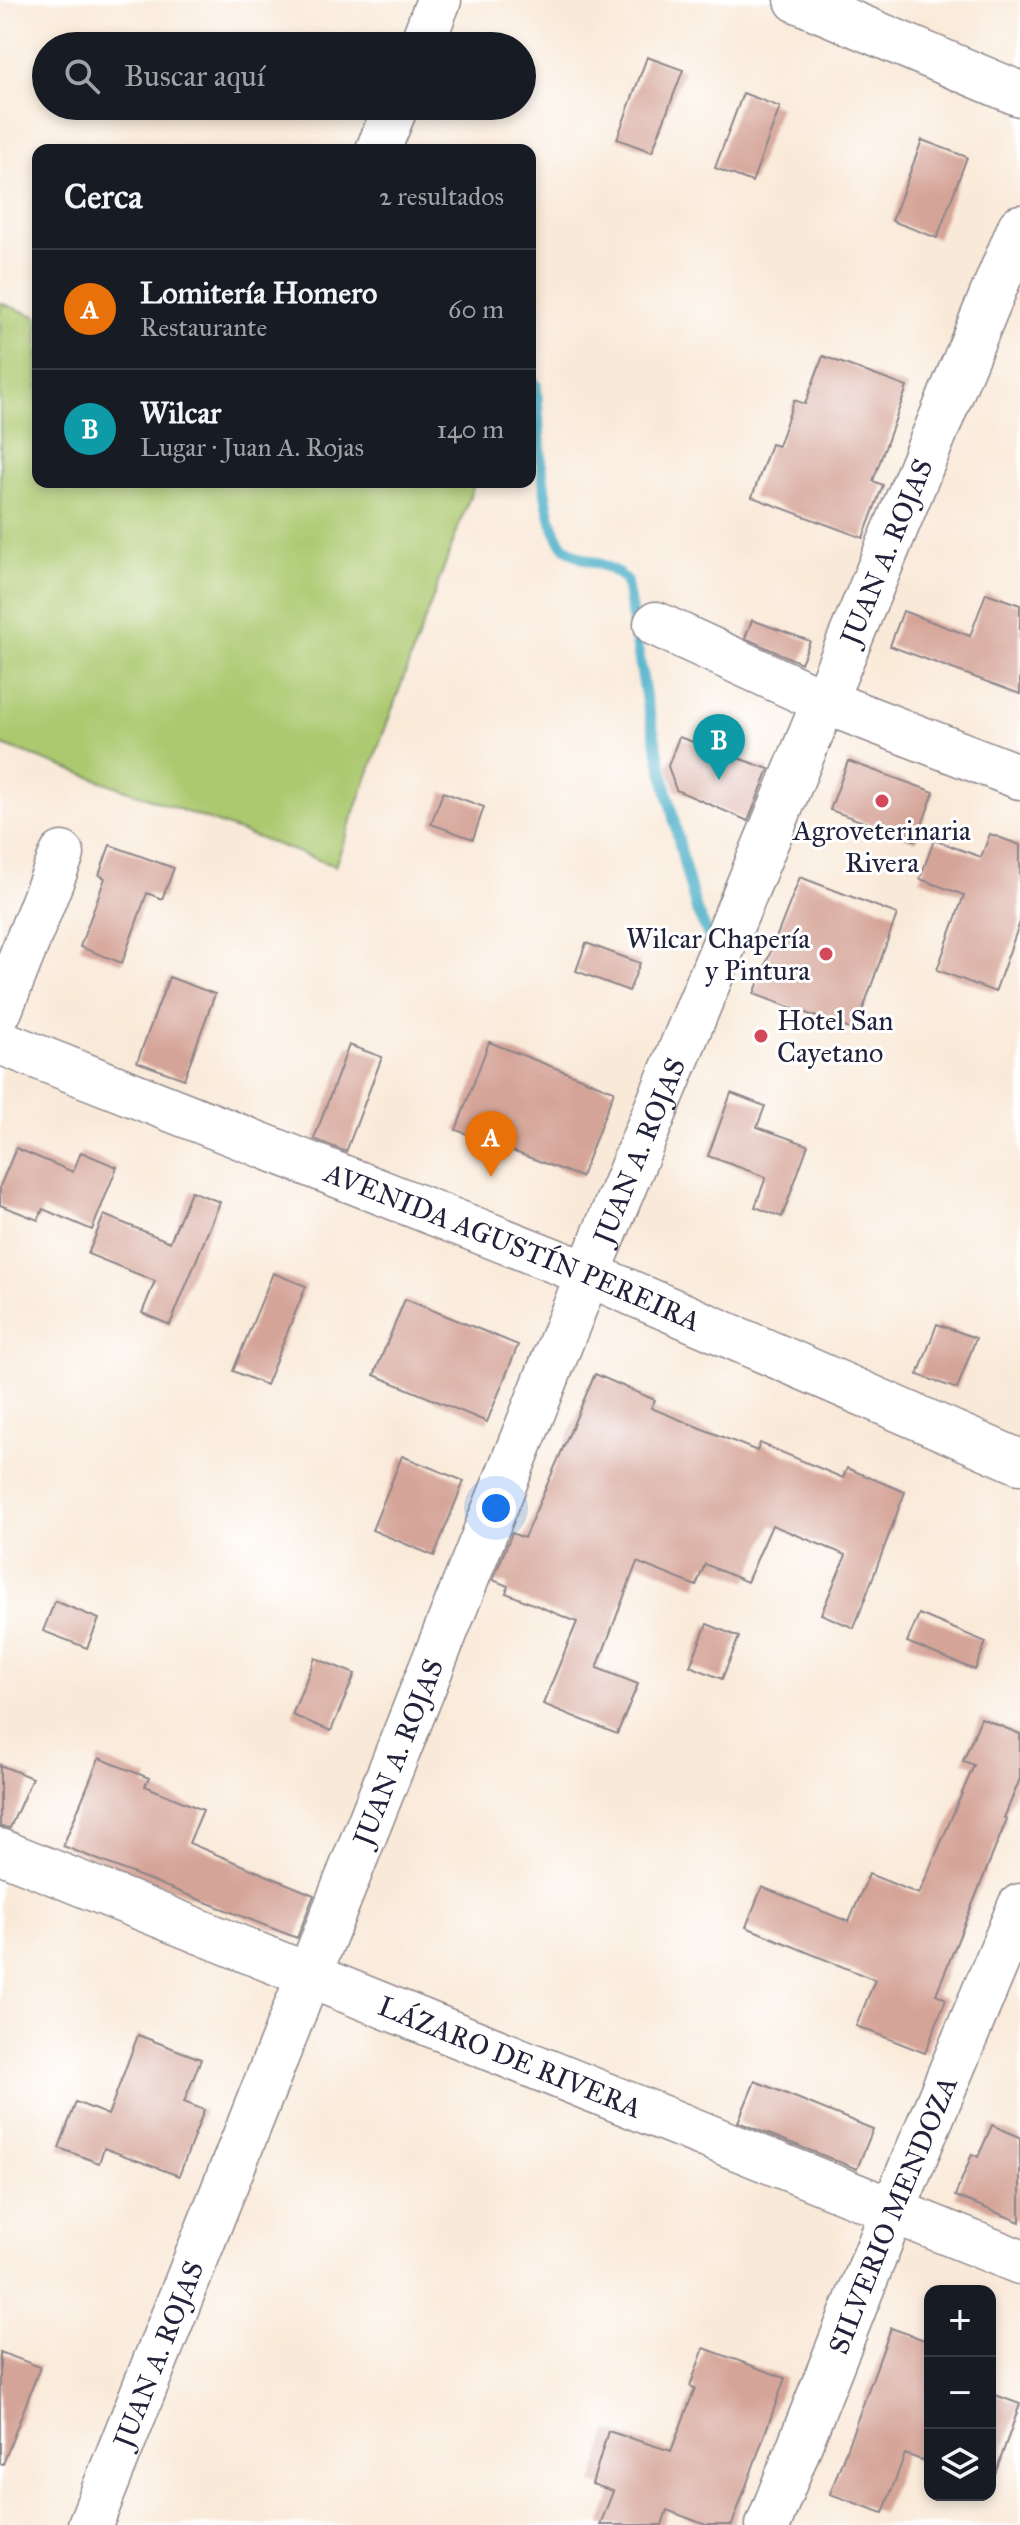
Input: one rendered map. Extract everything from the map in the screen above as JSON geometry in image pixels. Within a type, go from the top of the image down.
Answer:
[{"type":"street","points":[[426,32],[439,0]]},
{"type":"street","points":[[797,0],[1020,94]]},
{"type":"street","points":[[380,144],[390,120]]},
{"type":"street","name":"JUAN A. ROJAS","points":[[90,2525],[588,1274],[721,958],[823,701],[1020,227]]},
{"type":"street","points":[[656,624],[823,701],[1020,777]]},
{"type":"street","points":[[0,1010],[62,854]]},
{"type":"street","name":"AVENIDA AGUSTÍN PEREIRA","points":[[0,1042],[588,1274],[1020,1462]]},
{"type":"street","name":"LÁZARO DE RIVERA","points":[[0,1851],[1020,2262]]},
{"type":"street","name":"SILVERIO MENDOZA","points":[[768,2525],[893,2210],[1020,1906]]},
{"type":"green space","points":[[0,303],[32,315],[32,488],[473,488],[335,866],[0,744]]},
{"type":"building","points":[[647,57],[683,70],[652,152],[617,139]]},
{"type":"building","points":[[743,93],[780,107],[752,182],[715,168]]},
{"type":"building","points":[[922,140],[967,157],[937,238],[892,221]]},
{"type":"building","points":[[823,356],[907,387],[873,481],[883,485],[863,538],[752,497],[771,444],[778,446],[794,400],[805,404]]},
{"type":"building","points":[[986,593],[1020,605],[1020,694],[890,646],[903,611],[970,636]]},
{"type":"building","points":[[752,620],[810,641],[801,663],[745,638]]},
{"type":"building","points":[[679,737],[769,769],[748,821],[676,790],[668,766]]},
{"type":"building","name":"Agroveterinaria Rivera","points":[[848,761],[934,792],[916,841],[830,810]]},
{"type":"building","points":[[443,792],[484,807],[473,839],[431,824]]},
{"type":"building","points":[[990,834],[1020,845],[1020,922],[995,992],[937,970],[964,895],[920,879],[934,840],[981,857]]},
{"type":"building","points":[[110,845],[174,868],[162,899],[147,893],[122,963],[80,947],[105,878],[99,875]]},
{"type":"building","name":"Wilcar Chapería y Pintura","points":[[800,877],[897,914],[855,1031],[754,994]]},
{"type":"building","points":[[586,943],[640,963],[629,991],[576,971]]},
{"type":"building","points":[[169,977],[215,994],[184,1079],[137,1062]]},
{"type":"building","points":[[489,1042],[614,1091],[581,1177],[456,1130]]},
{"type":"building","points":[[349,1045],[382,1057],[346,1152],[314,1139]]},
{"type":"building","points":[[731,1093],[765,1106],[757,1127],[808,1145],[782,1217],[755,1207],[766,1177],[708,1156]]},
{"type":"building","points":[[16,1148],[73,1172],[81,1152],[117,1167],[92,1230],[43,1209],[38,1220],[0,1205],[0,1186]]},
{"type":"building","points":[[191,1191],[220,1202],[170,1325],[142,1313],[155,1281],[88,1254],[104,1215],[170,1242]]},
{"type":"building","points":[[273,1273],[306,1286],[266,1385],[233,1371]]},
{"type":"building","points":[[405,1299],[518,1345],[487,1422],[374,1375]]},
{"type":"building","points":[[937,1324],[976,1338],[957,1389],[918,1375]]},
{"type":"building","points":[[595,1374],[655,1400],[651,1408],[757,1451],[760,1443],[843,1478],[847,1468],[905,1492],[854,1628],[821,1614],[846,1555],[772,1525],[747,1582],[705,1564],[696,1586],[637,1562],[597,1668],[638,1684],[617,1734],[543,1704],[577,1622],[506,1593],[508,1586],[493,1580],[512,1533],[524,1538]]},
{"type":"building","points":[[402,1456],[464,1481],[434,1556],[372,1530]]},
{"type":"building","points":[[55,1601],[99,1619],[87,1648],[43,1631]]},
{"type":"building","points":[[919,1614],[986,1642],[975,1670],[907,1642]]},
{"type":"building","points":[[707,1624],[739,1637],[722,1679],[690,1666]]},
{"type":"building","points":[[315,1658],[355,1674],[331,1731],[292,1715]]},
{"type":"building","points":[[981,1718],[1020,1734],[1020,1779],[1004,1818],[1007,1819],[936,1994],[946,1999],[925,2053],[856,2026],[875,1980],[746,1927],[762,1887],[849,1922],[869,1874],[919,1894],[974,1765],[963,1761]]},
{"type":"building","points":[[99,1758],[149,1778],[145,1786],[203,1810],[189,1843],[314,1895],[297,1938],[63,1846]]},
{"type":"building","points":[[0,1765],[32,1778],[10,1828],[0,1827]]},
{"type":"building","points":[[138,2035],[201,2059],[184,2102],[204,2110],[179,2176],[104,2148],[99,2163],[59,2148],[76,2102],[108,2115]]},
{"type":"building","points":[[755,2081],[873,2129],[857,2169],[738,2122]]},
{"type":"building","points":[[992,2125],[1020,2137],[1020,2222],[955,2196],[972,2154],[978,2157]]},
{"type":"building","points":[[891,2328],[924,2340],[924,2461],[905,2454],[883,2513],[830,2494]]},
{"type":"building","points":[[704,2348],[785,2378],[732,2525],[706,2525],[667,2510],[662,2525],[600,2525],[613,2491],[592,2484],[608,2431],[671,2451],[695,2388],[690,2386]]},
{"type":"building","points":[[0,2352],[40,2367],[3,2464],[0,2464]]},
{"type":"building","points":[[996,2395],[1020,2404],[996,2472]]},
{"type":"waterway","points":[[536,385],[546,496],[557,536],[573,553],[610,569],[626,580],[646,699],[685,868],[697,912],[712,942]]},
{"type":"place","name":"Wilcar","points":[[719,780]]},
{"type":"place","name":"Agroveterinaria Rivera","points":[[882,801]]},
{"type":"place","name":"Wilcar Chapería y Pintura","points":[[826,954]]},
{"type":"place","name":"Hotel San Cayetano","points":[[761,1036]]},
{"type":"place","name":"Lomitería Homero","points":[[491,1177]]}]
